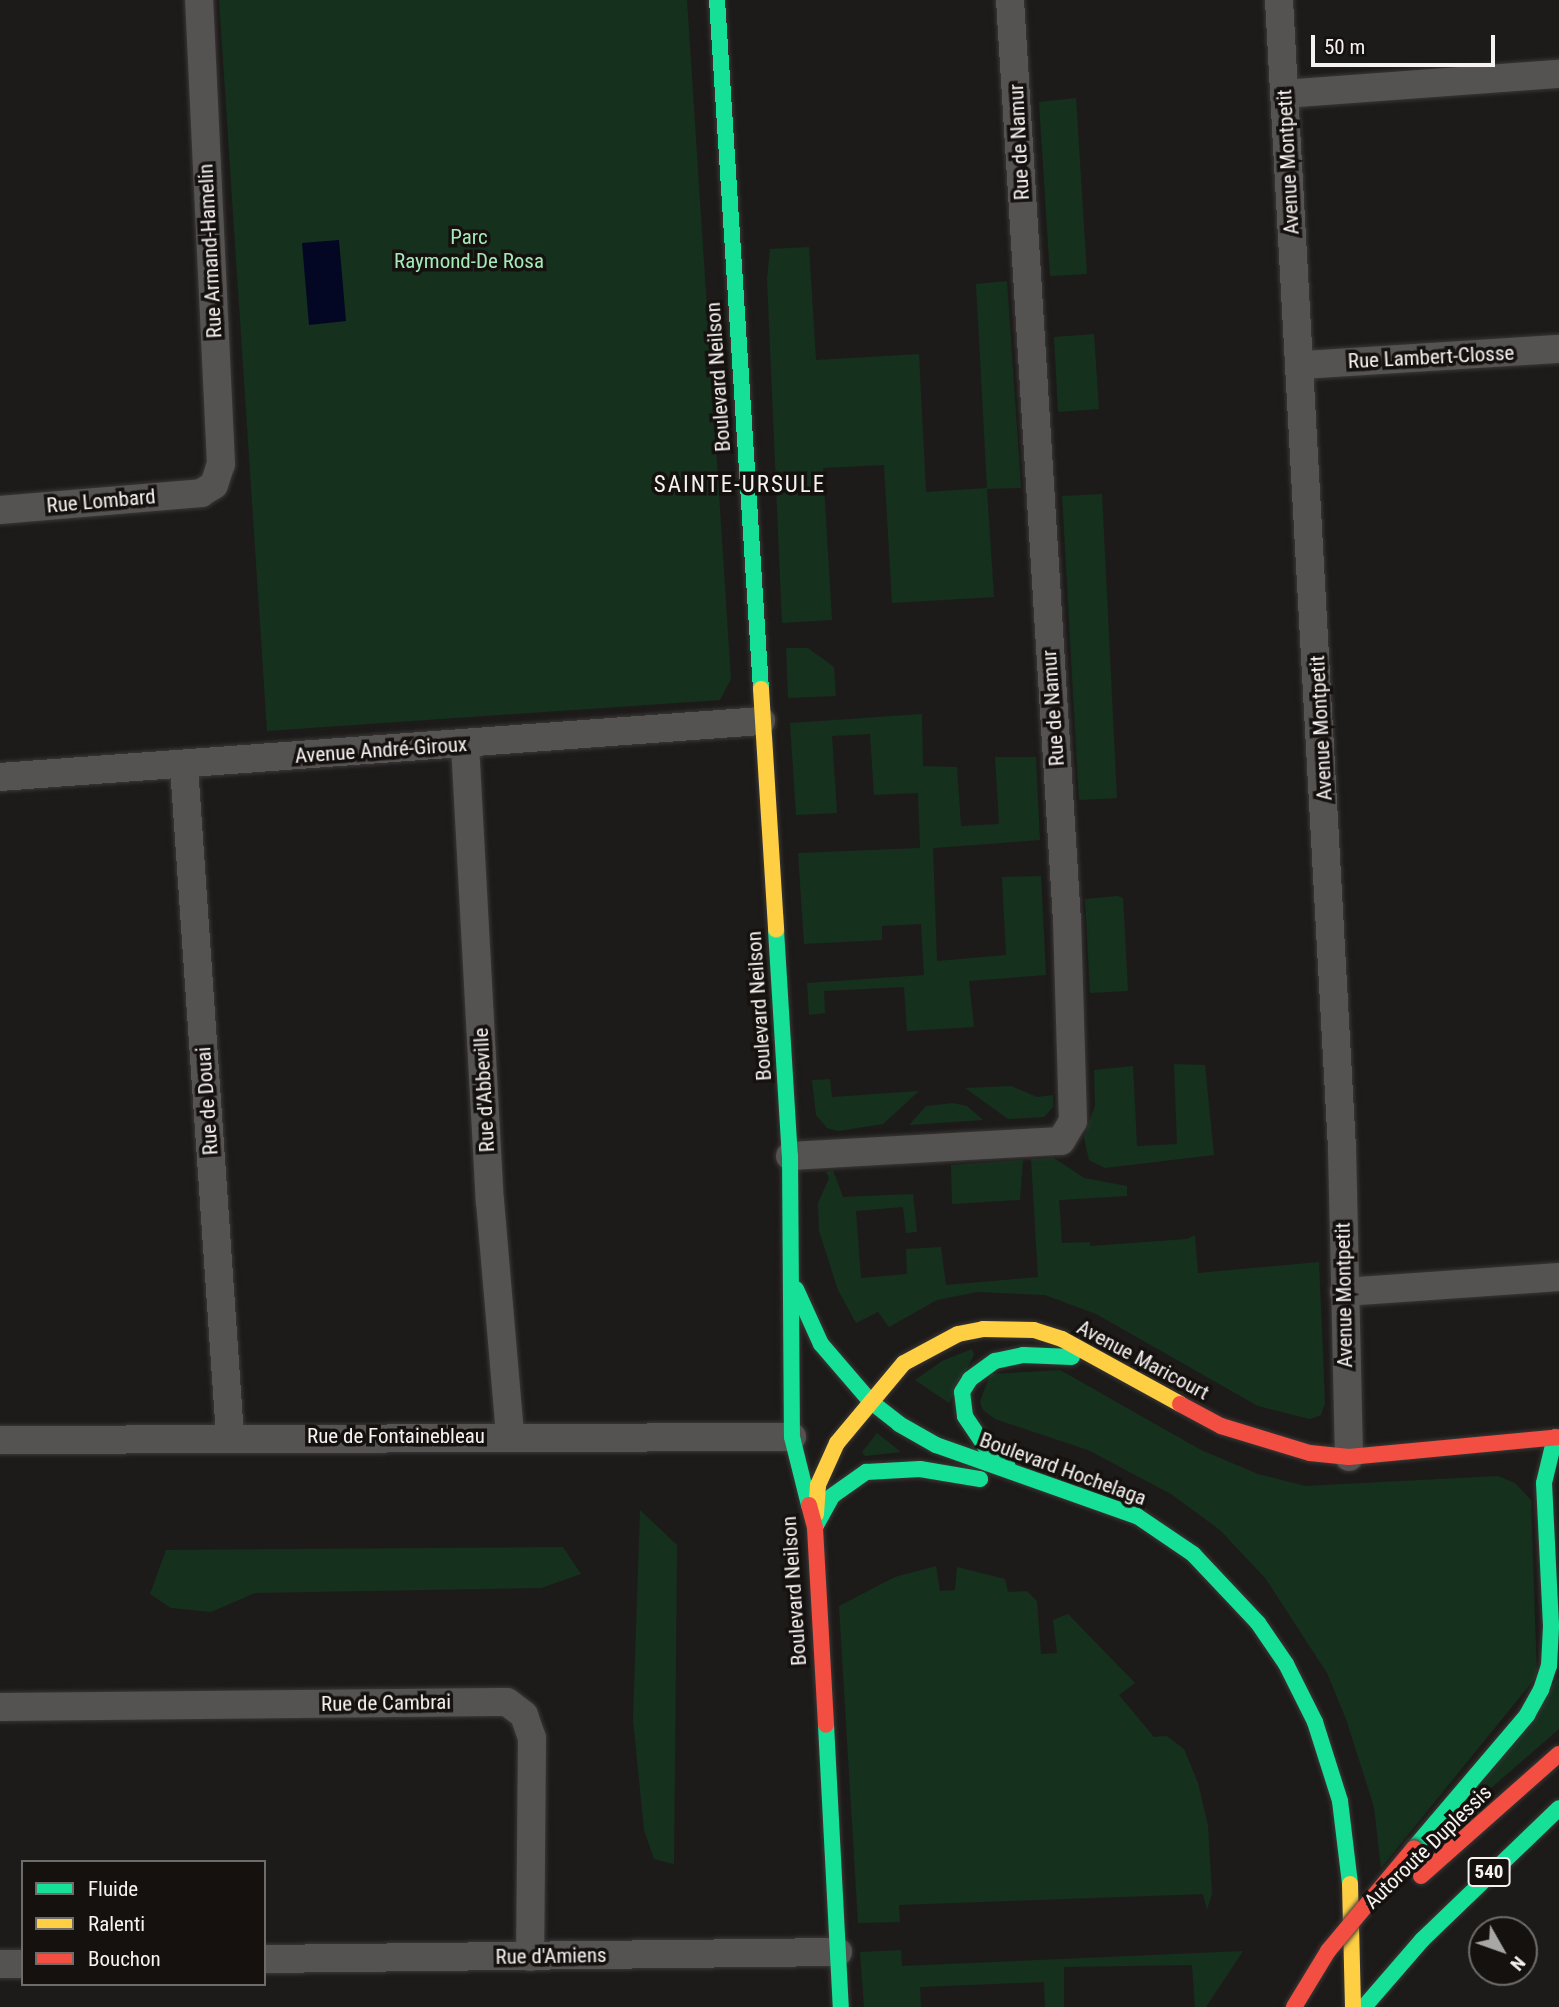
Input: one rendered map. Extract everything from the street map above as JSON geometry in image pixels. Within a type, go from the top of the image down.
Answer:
[{"type":"main road","name":"Boulevard Neilson","points":[[717,0],[790,1156],[792,1437],[815,1528],[841,2007]]},
{"type":"main road","name":"Boulevard Hochelaga","points":[[790,1276],[821,1344],[870,1401],[936,1445],[1137,1516],[1169,1536],[1245,1607],[1286,1664],[1315,1722],[1340,1801],[1350,1886],[1353,2007]]},
{"type":"main road","name":"Avenue Maricourt","points":[[815,1528],[823,1468],[870,1401],[912,1357],[958,1334],[982,1329],[1034,1330],[1099,1356],[1252,1439],[1349,1457],[1558,1440]]},
{"type":"main road","points":[[1048,1484],[1009,1468],[985,1446],[965,1416],[962,1392],[979,1369],[995,1361],[1023,1355],[1099,1356]]},
{"type":"main road","points":[[1294,2007],[1328,1951],[1527,1715],[1541,1690],[1549,1666],[1551,1626],[1544,1483],[1558,1440]]},
{"type":"main road","points":[[815,1528],[832,1496],[866,1472],[920,1469],[1048,1484]]},
{"type":"main road","name":"Autoroute Duplessis","points":[[1417,1881],[1559,1754]]},
{"type":"main road","name":"540","points":[[1364,2007],[1422,1940],[1559,1808]]},
{"type":"main road","name":"Autoroute Duplessis","points":[[1302,2007],[1370,1932]]},
{"type":"street","name":"Rue Armand-Hamelin","points":[[199,0],[221,464],[214,485],[201,493]]},
{"type":"street","name":"Rue de Namur","points":[[790,1156],[1061,1141],[1073,1121],[1067,921],[1010,0]]},
{"type":"street","name":"Avenue Montpetit","points":[[1279,0],[1303,365],[1342,1148],[1349,1457]]},
{"type":"street","points":[[1284,94],[1559,74]]},
{"type":"street","name":"Rue Lambert-Closse","points":[[1303,365],[1559,349]]},
{"type":"street","name":"Rue Lombard","points":[[0,510],[201,493]]},
{"type":"street","name":"Avenue André-Giroux","points":[[0,777],[184,766],[761,720]]},
{"type":"street","name":"Rue d'Abbeville","points":[[465,744],[490,1201],[510,1435]]},
{"type":"street","name":"Rue de Douai","points":[[184,766],[230,1436]]},
{"type":"street","points":[[1344,1292],[1559,1277]]},
{"type":"street","name":"Rue de Fontainebleau","points":[[0,1440],[230,1436],[792,1437]]},
{"type":"street","name":"Rue de Cambrai","points":[[0,1707],[506,1702],[524,1715],[532,1738],[530,1957]]},
{"type":"street","name":"Rue d'Amiens","points":[[266,1959],[838,1952]]},
{"type":"street","points":[[0,1964],[21,1964]]},
{"type":"green space","name":"Parc Raymond-De Rosa","points":[[219,0],[687,0],[731,679],[720,700],[267,731]]},
{"type":"green space","points":[[1076,98],[1087,274],[1050,276],[1039,102]]},
{"type":"green space","points":[[809,247],[816,360],[919,354],[926,492],[987,488],[976,284],[1007,281],[1021,488],[987,489],[994,597],[892,603],[884,465],[823,468],[832,620],[782,623],[767,279],[770,249]]},
{"type":"green space","points":[[1094,334],[1099,409],[1058,412],[1054,337]]},
{"type":"green space","points":[[1102,494],[1117,798],[1079,800],[1062,496]]},
{"type":"green space","points":[[786,648],[808,648],[834,667],[836,696],[788,698]]},
{"type":"green space","points":[[922,714],[923,766],[957,767],[961,826],[999,824],[995,757],[1036,757],[1040,840],[933,848],[937,961],[1006,955],[1002,877],[1041,876],[1046,975],[969,981],[974,1027],[907,1031],[904,987],[824,991],[825,1013],[809,1015],[807,983],[924,975],[921,924],[882,926],[882,940],[804,944],[798,853],[920,848],[918,793],[874,795],[870,734],[832,736],[837,813],[796,815],[790,723]]},
{"type":"green space","points":[[1117,896],[1123,898],[1128,991],[1090,993],[1085,899]]},
{"type":"green space","points":[[1174,1064],[1205,1065],[1214,1155],[1105,1168],[1089,1160],[1084,1138],[1095,1105],[1094,1070],[1133,1066],[1137,1146],[1177,1144]]},
{"type":"green space","points":[[830,1079],[832,1097],[919,1091],[883,1124],[838,1131],[827,1128],[816,1115],[812,1080]]},
{"type":"green space","points":[[1011,1086],[1037,1097],[1053,1095],[1053,1107],[1044,1117],[1008,1119],[965,1088]]},
{"type":"green space","points":[[953,1103],[967,1106],[983,1120],[909,1125],[926,1106]]},
{"type":"green space","points":[[1054,1158],[1084,1178],[1127,1186],[1127,1196],[1059,1200],[1062,1243],[1090,1242],[1090,1246],[1187,1239],[1195,1235],[1198,1273],[1319,1262],[1325,1403],[1321,1415],[1310,1419],[1258,1406],[1096,1314],[1045,1295],[977,1292],[937,1300],[889,1327],[878,1312],[856,1323],[838,1290],[819,1231],[818,1203],[829,1178],[826,1172],[833,1170],[843,1197],[913,1194],[917,1232],[906,1233],[903,1207],[856,1211],[861,1278],[907,1274],[906,1249],[941,1247],[946,1285],[1038,1277],[1031,1159]]},
{"type":"green space","points":[[1023,1160],[1020,1200],[952,1204],[951,1165]]},
{"type":"green space","points":[[972,1349],[974,1355],[949,1403],[915,1380],[942,1361]]},
{"type":"green space","points":[[1060,1370],[1201,1450],[1258,1474],[1305,1486],[1498,1476],[1515,1483],[1531,1500],[1537,1676],[1381,1868],[1374,1807],[1346,1719],[1327,1673],[1266,1579],[1220,1530],[1171,1494],[1088,1450],[995,1419],[983,1410],[980,1402],[990,1374]]},
{"type":"green space","points":[[877,1433],[901,1452],[865,1456],[862,1452]]},
{"type":"green space","points":[[640,1510],[677,1545],[674,1864],[654,1859],[644,1830],[633,1719]]},
{"type":"green space","points":[[563,1547],[581,1574],[541,1588],[255,1593],[211,1612],[171,1608],[150,1594],[166,1550]]},
{"type":"green space","points":[[936,1566],[940,1591],[955,1590],[957,1567],[1005,1579],[1008,1592],[1027,1591],[1037,1601],[1041,1654],[1057,1653],[1053,1620],[1068,1614],[1135,1683],[1119,1695],[1154,1737],[1167,1736],[1184,1749],[1198,1783],[1208,1826],[1212,1893],[1207,1910],[1203,1894],[899,1905],[900,1922],[858,1923],[839,1606],[895,1577]]},
{"type":"green space","points":[[1559,1676],[1559,1729],[1462,1813]]},
{"type":"green space","points":[[901,1950],[902,1966],[1243,1951],[1206,2007],[1195,2007],[1192,1965],[1064,1967],[1064,2007],[1045,2007],[1044,1982],[920,1987],[921,2007],[864,2007],[860,1952]]},
{"type":"water","points":[[339,240],[346,321],[309,325],[302,243]]},
{"type":"traffic: fast","points":[[717,0],[761,689]]},
{"type":"traffic: fast","points":[[776,930],[790,1156],[792,1437],[809,1505]]},
{"type":"traffic: fast","points":[[796,1289],[821,1344],[870,1401],[899,1424],[936,1445],[1137,1516],[1193,1554],[1258,1623],[1286,1664],[1315,1722],[1340,1801],[1350,1884]]},
{"type":"traffic: fast","points":[[1008,1467],[985,1446],[965,1416],[962,1392],[970,1379],[995,1361],[1023,1355],[1072,1357]]},
{"type":"traffic: fast","points":[[1414,1848],[1527,1715],[1541,1690],[1549,1666],[1551,1626],[1544,1483],[1555,1437]]},
{"type":"traffic: fast","points":[[815,1527],[832,1496],[866,1472],[920,1469],[980,1479]]},
{"type":"traffic: fast","points":[[826,1725],[841,2007]]},
{"type":"traffic: fast","points":[[1364,2007],[1422,1940],[1559,1808]]},
{"type":"traffic: slow","points":[[761,689],[776,930]]},
{"type":"traffic: slow","points":[[816,1514],[818,1485],[837,1443],[904,1363],[958,1334],[983,1329],[1034,1330],[1062,1339],[1180,1404]]},
{"type":"traffic: slow","points":[[1350,1884],[1353,2007]]},
{"type":"traffic: jam","points":[[1180,1404],[1221,1426],[1310,1453],[1349,1457],[1559,1437]]},
{"type":"traffic: jam","points":[[809,1505],[815,1528],[826,1725]]},
{"type":"traffic: jam","points":[[1421,1876],[1559,1754]]},
{"type":"traffic: jam","points":[[1294,2007],[1328,1951],[1414,1848]]},
{"type":"district","name":"SAINTE-URSULE","points":[[740,485]]}]
